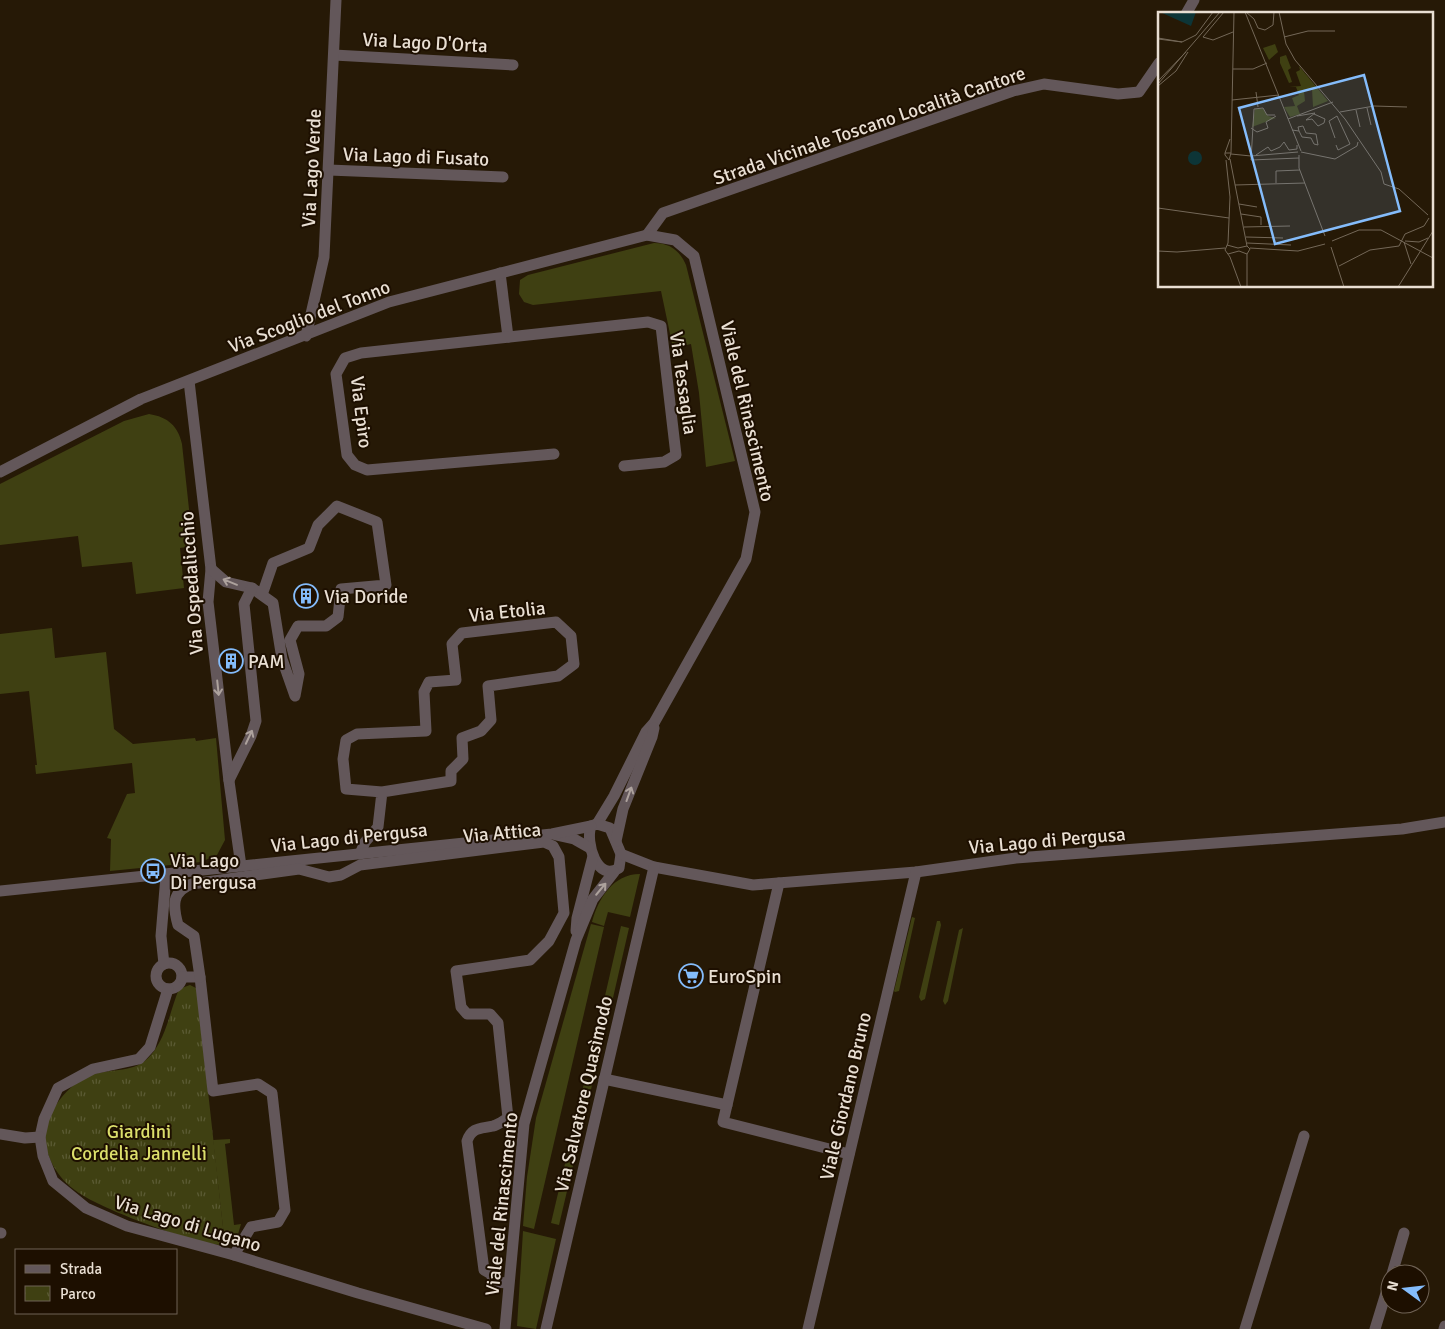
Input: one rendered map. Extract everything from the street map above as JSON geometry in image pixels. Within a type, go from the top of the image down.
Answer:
[{"type":"street","name":"Via Lago Verde","points":[[306,336],[324,257],[336,0]]},
{"type":"street","points":[[1187,12],[1194,0]]},
{"type":"street","name":"Via Lago D'Orta","points":[[334,55],[513,65]]},
{"type":"street","name":"Strada Vicinale Toscano Località Cantore","points":[[647,235],[663,213],[1013,92],[1044,84],[1118,94],[1139,92],[1158,64]]},
{"type":"street","name":"Via Lago di Fusato","points":[[329,170],[503,177]]},
{"type":"street","name":"Via Scoglio del Tonno","points":[[0,472],[141,400],[389,302],[647,235]]},
{"type":"street","name":"Viale del Rinascimento","points":[[594,825],[614,796],[646,732],[654,724],[746,560],[755,512],[694,256],[675,240],[647,235]]},
{"type":"street","points":[[500,273],[508,337]]},
{"type":"street","name":"Via Tessaglia","points":[[508,337],[648,322],[661,326],[676,455],[664,462],[624,466]]},
{"type":"street","name":"Via Epiro","points":[[508,337],[361,353],[345,358],[336,374],[347,455],[355,465],[367,470],[554,454]]},
{"type":"street","name":"Via Ospedalicchio","points":[[189,381],[210,569],[208,602],[228,781],[241,866]]},
{"type":"street","points":[[210,569],[226,582],[252,588],[273,603],[282,659],[295,696],[299,674],[290,640],[298,626],[326,626],[338,617],[341,589],[386,585],[377,522],[336,506],[318,525],[309,548],[273,563],[262,595]]},
{"type":"street","points":[[228,781],[251,736],[256,721],[244,604],[252,588]]},
{"type":"street","name":"Via Etolia","points":[[556,622],[571,636],[574,664],[558,676],[488,686],[491,720],[481,731],[462,738],[463,759],[451,771],[450,781],[382,792],[346,789],[343,759],[346,740],[356,734],[426,731],[424,692],[429,682],[456,680],[452,644],[462,633],[556,622]]},
{"type":"street","name":"Viale del Rinascimento","points":[[616,841],[623,809],[652,737],[654,724]]},
{"type":"street","points":[[360,854],[365,842],[378,827],[382,792]]},
{"type":"street","name":"Via Lago di Pergusa","points":[[621,854],[654,867],[729,882],[753,884],[916,872],[1016,858],[1402,829],[1445,822]]},
{"type":"street","points":[[594,825],[588,839],[592,852],[603,869],[616,870]]},
{"type":"street","points":[[552,834],[594,825],[610,828],[621,854],[616,870],[593,899],[576,940]]},
{"type":"street","points":[[552,834],[574,839],[592,852]]},
{"type":"street","name":"Via Lago di Pergusa","points":[[0,891],[166,876],[241,866],[552,834]]},
{"type":"street","name":"Via Attica","points":[[329,877],[341,875],[360,865],[544,842],[553,846],[559,858],[564,912],[549,942],[530,960],[456,971],[461,1007],[467,1014],[490,1014],[498,1023],[508,1118],[495,1126],[478,1128],[470,1133],[467,1141],[484,1270],[492,1274],[494,1282],[508,1283]]},
{"type":"street","points":[[576,940],[577,918],[592,852]]},
{"type":"street","points":[[234,1254],[251,1227],[278,1222],[285,1210],[272,1092],[258,1084],[213,1091],[194,936],[178,926],[174,910],[176,896],[182,887],[192,884],[299,869],[329,877],[329,857]]},
{"type":"street","name":"Via Lago di Pergusa","points":[[616,870],[654,867]]},
{"type":"street","name":"Via Salvatore Quasìmodo","points":[[546,1329],[654,867]]},
{"type":"street","name":"Viale Giordano Bruno","points":[[808,1329],[916,872]]},
{"type":"street","points":[[164,964],[161,936],[166,876]]},
{"type":"street","points":[[779,882],[722,1122],[849,1154]]},
{"type":"street","name":"Viale del Rinascimento","points":[[505,1329],[524,1124],[576,940]]},
{"type":"street","points":[[164,964],[177,966],[182,977],[178,984],[168,989],[160,985],[156,978],[158,969],[164,964]]},
{"type":"street","points":[[182,977],[200,977]]},
{"type":"street","name":"Via Lago di Lugano","points":[[168,989],[150,1047],[139,1059],[93,1070],[58,1088],[44,1119],[40,1138],[43,1156],[53,1181],[86,1208],[127,1226],[234,1254],[358,1293],[486,1329]]},
{"type":"street","points":[[604,1079],[727,1104]]},
{"type":"street","points":[[0,1134],[40,1138]]},
{"type":"street","points":[[1245,1329],[1304,1136]]},
{"type":"street","points":[[1395,1264],[1404,1233]]},
{"type":"street","points":[[1375,1329],[1380,1313]]},
{"type":"green space","points":[[654,243],[670,246],[681,256],[686,265],[735,461],[706,467],[699,393],[691,344],[673,348],[661,291],[533,305],[524,302],[519,294],[520,280],[528,275]]},
{"type":"green space","points":[[149,414],[162,417],[171,423],[178,432],[182,444],[193,546],[180,548],[184,588],[136,594],[132,562],[82,567],[78,536],[0,545],[0,484],[124,421]]},
{"type":"green space","points":[[52,628],[55,658],[106,652],[114,729],[133,744],[195,738],[196,741],[216,738],[225,840],[217,855],[201,862],[110,871],[111,839],[107,838],[127,794],[135,793],[132,763],[36,774],[35,765],[37,765],[29,691],[0,694],[0,634]]},
{"type":"green space","points":[[640,874],[630,917],[608,912],[604,926],[592,922],[598,905],[608,889],[622,878]]},
{"type":"green space","points":[[912,917],[915,918],[899,991],[895,992],[894,991]]},
{"type":"green space","points":[[937,921],[940,921],[941,925],[925,999],[921,1001],[919,997]]},
{"type":"green space","points":[[591,924],[604,927],[534,1229],[523,1226],[527,1177],[536,1118]]},
{"type":"green space","points":[[621,926],[629,928],[596,1072],[588,1070]]},
{"type":"green space","points":[[963,928],[948,1001],[945,1005],[943,1001],[959,930]]},
{"type":"green space","name":"Giardini Cordelia Jannelli","points":[[190,985],[196,988],[197,992],[225,1245],[197,1241],[160,1229],[107,1208],[86,1197],[71,1187],[58,1174],[46,1148],[46,1126],[50,1115],[64,1095],[72,1086],[91,1075],[131,1068],[145,1061],[161,1040],[179,989]]},
{"type":"green space","points":[[585,1079],[593,1081],[559,1225],[551,1223]]},
{"type":"green space","points":[[230,1139],[230,1143],[225,1144],[234,1225],[241,1224],[237,1238],[225,1245],[213,1140]]},
{"type":"green space","points":[[523,1231],[556,1239],[536,1329],[517,1326]]},
{"type":"place","name":"Via Doride","points":[[306,596]]},
{"type":"place","name":"PAM","points":[[231,661]]},
{"type":"place","name":"Via Lago Di Pergusa","points":[[153,871]]},
{"type":"place","name":"EuroSpin","points":[[691,976]]}]
